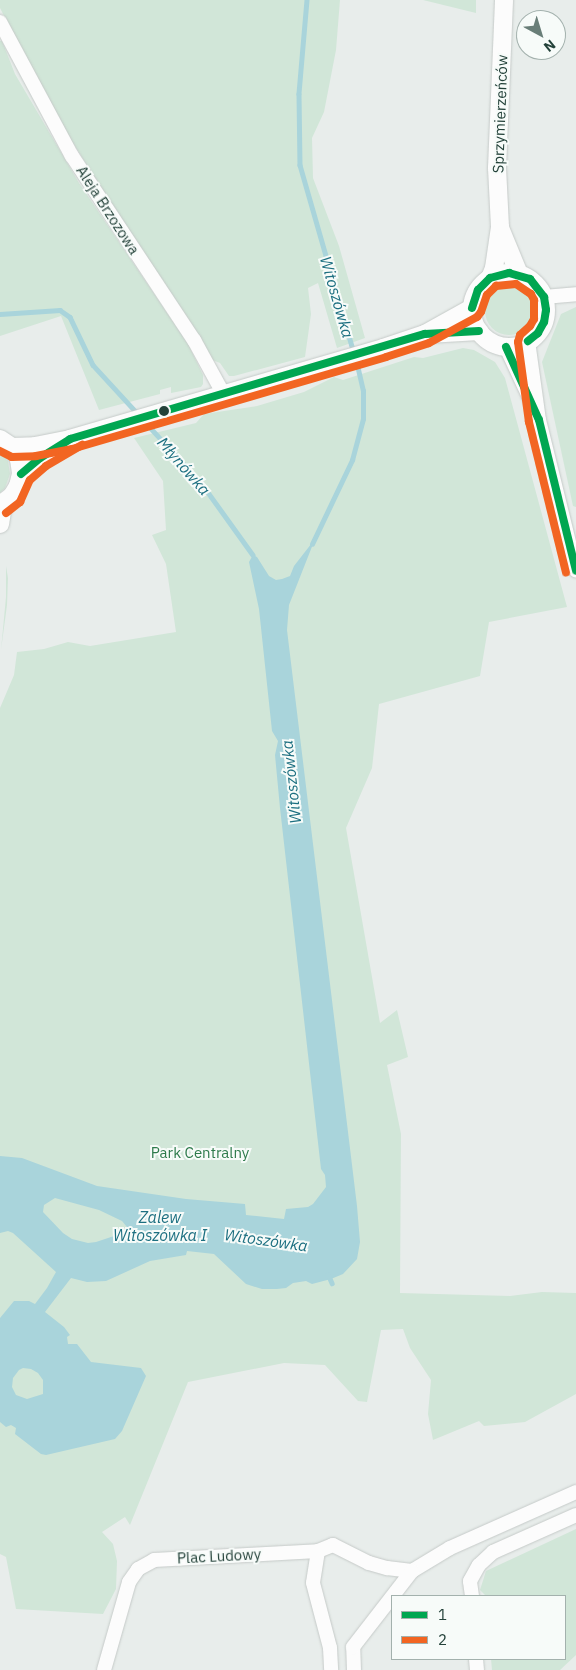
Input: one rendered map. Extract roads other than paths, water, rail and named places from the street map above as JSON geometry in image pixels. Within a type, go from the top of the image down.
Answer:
[{"type":"street","name":"Sprzymierzeńców","points":[[490,278],[494,268],[500,227],[497,160],[504,0]]},
{"type":"street","name":"Aleja Brzozowa","points":[[0,22],[72,156],[194,340],[223,393]]},
{"type":"street","name":"Sprzymierzeńców","points":[[500,227],[519,274]]},
{"type":"street","points":[[499,274],[519,274],[530,279],[544,297],[546,310],[544,322],[538,333],[528,342],[514,347],[506,347],[495,344],[479,331],[474,324],[472,308],[478,290],[490,278],[499,274]]},
{"type":"street","points":[[544,297],[576,294]]},
{"type":"street","points":[[6,443],[35,446],[70,439],[151,416],[425,334],[472,308]]},
{"type":"street","points":[[425,334],[479,331]]},
{"type":"street","points":[[528,342],[539,420],[576,571]]},
{"type":"street","points":[[506,347],[539,420]]},
{"type":"street","points":[[21,474],[40,458],[70,439]]},
{"type":"street","points":[[0,524],[1,504],[15,491],[21,474],[19,460],[6,443]]},
{"type":"street","points":[[393,1595],[412,1570],[450,1548],[576,1492]]},
{"type":"street","points":[[472,1595],[470,1581],[479,1565],[492,1552],[576,1515]]},
{"type":"street","name":"Plac Ludowy","points":[[104,1670],[129,1582],[138,1569],[154,1560],[318,1551],[333,1544],[369,1563],[387,1568],[412,1570]]},
{"type":"street","points":[[318,1551],[314,1582],[330,1648],[331,1670]]},
{"type":"street","points":[[354,1670],[353,1647],[391,1597]]},
{"type":"water","name":"Zalew Witoszówka I","points":[[315,539],[289,605],[287,630],[357,1206],[360,1242],[357,1259],[343,1274],[331,1279],[312,1284],[306,1281],[293,1283],[286,1288],[277,1289],[262,1289],[246,1284],[214,1254],[187,1251],[186,1255],[150,1261],[106,1281],[87,1282],[71,1278],[45,1312],[64,1327],[70,1335],[67,1337],[68,1344],[77,1344],[91,1362],[141,1368],[146,1376],[122,1431],[115,1439],[46,1455],[41,1454],[15,1434],[16,1428],[11,1425],[6,1427],[0,1422],[0,1318],[14,1301],[29,1301],[35,1304],[56,1272],[13,1233],[8,1231],[0,1233],[0,1156],[22,1158],[97,1186],[186,1199],[245,1204],[246,1215],[284,1219],[286,1209],[308,1207],[313,1204],[326,1187],[325,1175],[321,1169],[280,808],[275,755],[278,741],[272,731],[259,609],[249,562],[253,555],[257,557],[269,576],[276,580],[290,576],[294,566]],"holes":[[[55,1198],[99,1210],[122,1221],[127,1227],[120,1234],[96,1242],[88,1243],[72,1239],[63,1233],[43,1212],[44,1205]],[[23,1368],[31,1369],[38,1373],[43,1380],[43,1394],[27,1399],[16,1395],[12,1387],[13,1378]]]},
{"type":"waterway","name":"Witoszówka","points":[[307,0],[299,94],[300,165],[354,353]]},
{"type":"waterway","name":"Młynówka","points":[[0,314],[60,310],[70,317],[93,365],[139,415]]},
{"type":"waterway","name":"Witoszówka","points":[[312,544],[352,460],[363,419],[363,391],[356,361]]},
{"type":"waterway","name":"Młynówka","points":[[146,423],[202,484],[253,555]]},
{"type":"waterway","name":"Młynówka","points":[[328,1274],[332,1283]]},
{"type":"park label","name":"Park Centralny","points":[[200,1153]]}]
